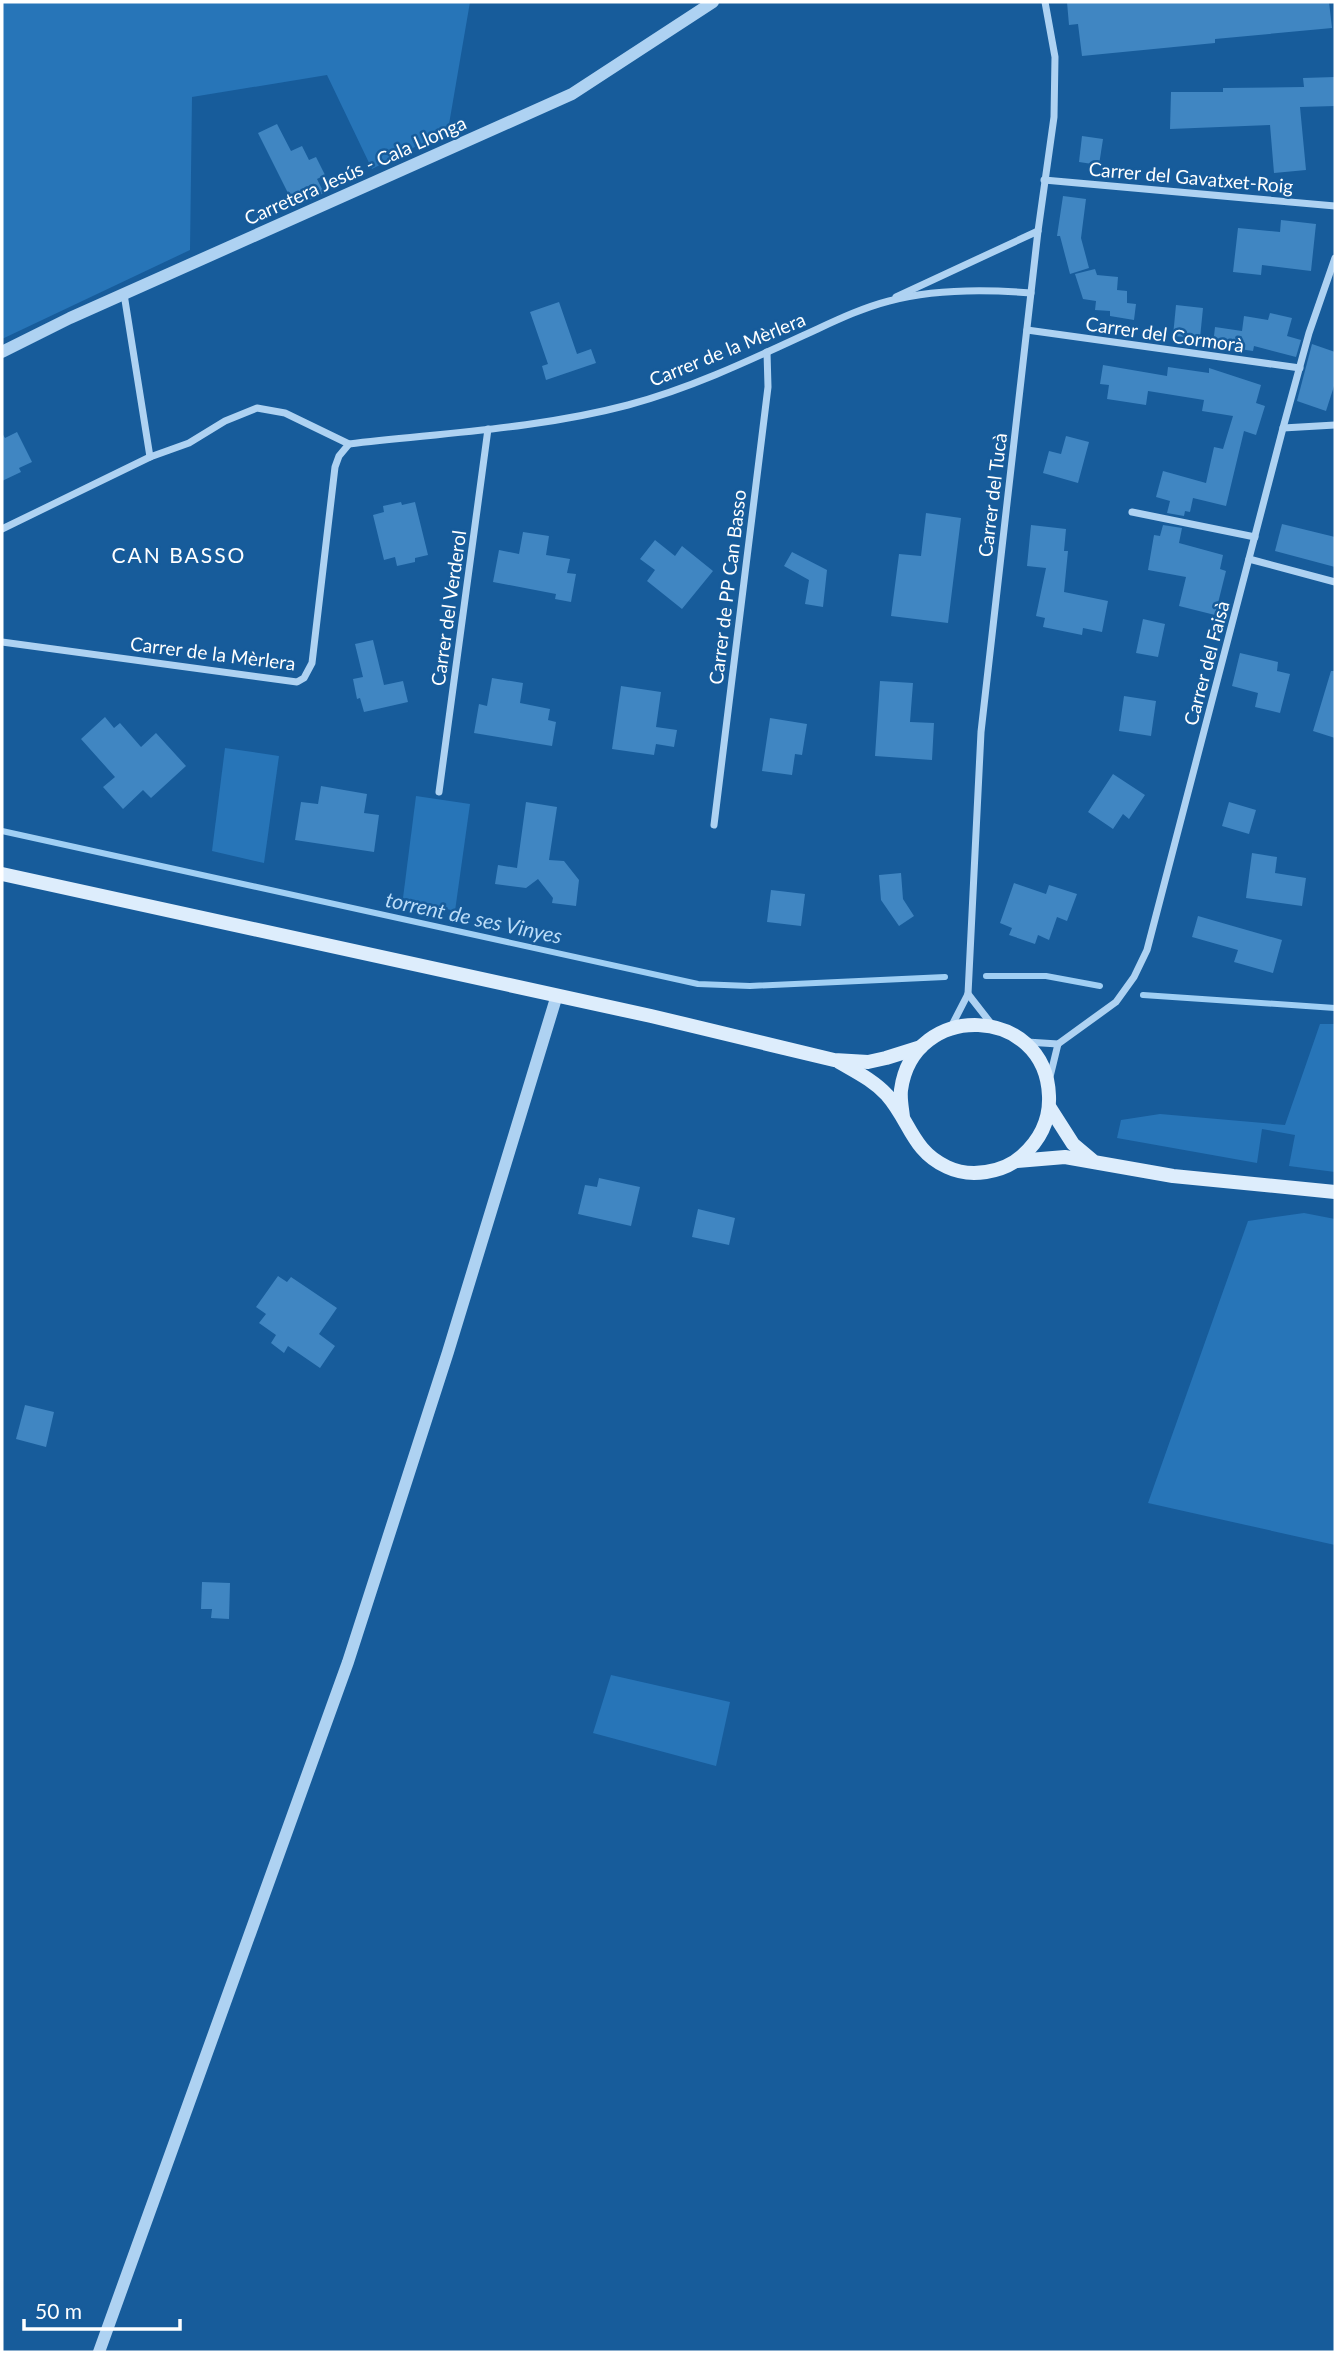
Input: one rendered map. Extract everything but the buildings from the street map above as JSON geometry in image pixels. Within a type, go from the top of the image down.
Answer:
[{"type":"main road","points":[[2,874],[557,995],[834,1060],[868,1062],[921,1047]]},
{"type":"main road","points":[[903,1117],[901,1092],[907,1068],[921,1047],[935,1035],[951,1027],[969,1024],[993,1026],[1009,1032],[1039,1059],[1049,1083],[1049,1108],[1044,1128],[1033,1147],[1017,1161]]},
{"type":"main road","points":[[834,1060],[877,1085],[903,1117],[913,1139],[928,1156],[949,1168],[972,1173],[995,1170],[1017,1161],[1065,1157],[1173,1176],[1335,1192]]},
{"type":"main road","points":[[1049,1108],[1073,1144],[1093,1161]]},
{"type":"street","name":"Carretera Jesús - Cala Llonga","points":[[2,352],[124,294],[572,94],[713,2]]},
{"type":"street","name":"Carrer del Tucà","points":[[951,1027],[968,994],[981,732],[1044,180],[1054,117],[1055,57],[1045,2]]},
{"type":"street","name":"Carrer del Gavatxet-Roig","points":[[1044,180],[1335,206]]},
{"type":"street","points":[[888,301],[1038,231]]},
{"type":"street","name":"Carrer del Faisà","points":[[1058,1044],[1116,1002],[1134,978],[1147,950],[1283,428],[1335,258]]},
{"type":"street","name":"Carrer de la Mèrlera","points":[[2,642],[297,682],[304,678],[312,663],[335,467],[349,443],[488,429],[627,405],[688,387],[847,316],[888,301],[937,293],[997,290],[1031,293]]},
{"type":"street","points":[[124,294],[150,457]]},
{"type":"street","name":"Carrer del Cormorà","points":[[1027,330],[1300,368]]},
{"type":"street","name":"Carrer de PP Can Basso","points":[[714,825],[768,387],[767,352]]},
{"type":"street","points":[[2,529],[150,457],[189,443],[225,421],[257,408],[285,413],[349,443]]},
{"type":"street","points":[[1283,428],[1335,425]]},
{"type":"street","name":"Carrer del Verderol","points":[[439,792],[488,429]]},
{"type":"street","points":[[1132,512],[1255,537]]},
{"type":"street","points":[[1249,559],[1335,582]]},
{"type":"street","points":[[968,994],[993,1026]]},
{"type":"street","points":[[99,2352],[348,1662],[448,1352],[557,995]]},
{"type":"street","points":[[1023,1042],[1058,1044],[1049,1083]]},
{"type":"shaded area","points":[[2,2],[470,2],[448,130],[372,169],[327,75],[192,97],[190,250],[2,339]]},
{"type":"shaded area","points":[[225,748],[279,756],[264,863],[212,851]]},
{"type":"shaded area","points":[[416,796],[470,804],[455,911],[403,898]]},
{"type":"shaded area","points":[[1320,1024],[1335,1024],[1335,1172],[1289,1166],[1295,1135],[1262,1129],[1257,1163],[1117,1138],[1121,1120],[1160,1114],[1285,1125]]},
{"type":"shaded area","points":[[1304,1213],[1335,1219],[1335,1545],[1148,1503],[1248,1221]]},
{"type":"shaded area","points":[[611,1675],[730,1702],[716,1766],[593,1733]]},
{"type":"waterway","name":"torrent de ses Vinyes","points":[[2,831],[698,984],[750,986],[945,977]]},
{"type":"waterway","name":"torrent de ses Vinyes","points":[[986,976],[1046,976],[1100,986]]},
{"type":"waterway","name":"torrent de ses Vinyes","points":[[1143,995],[1335,1008]]},
{"type":"district","name":"CAN BASSO","points":[[179,554]]}]
